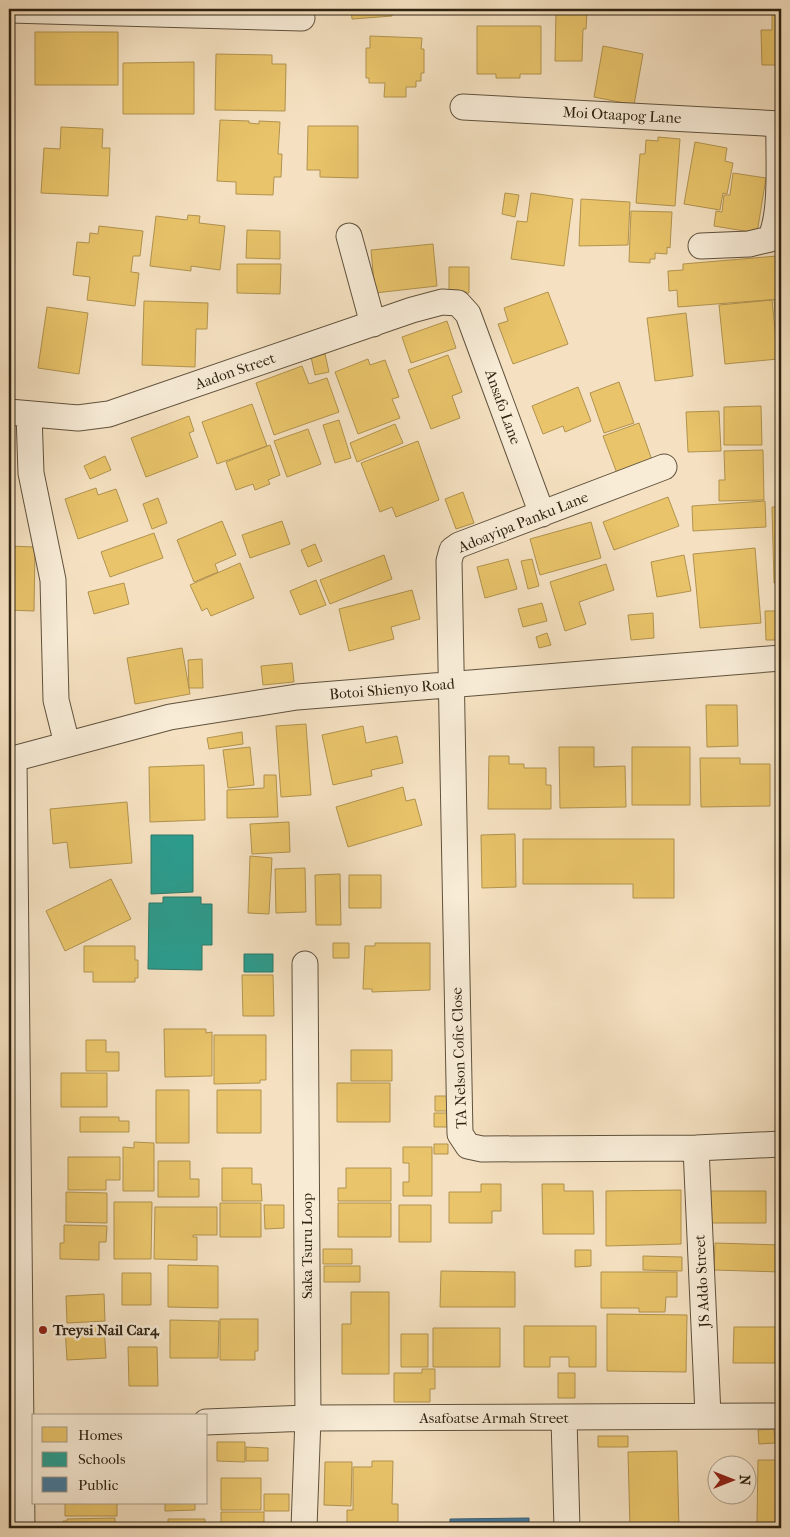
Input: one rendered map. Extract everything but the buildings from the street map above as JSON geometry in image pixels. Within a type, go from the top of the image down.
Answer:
[{"type":"street","points":[[9,10],[302,18]]},
{"type":"street","name":"Moi Otaapog Lane","points":[[463,107],[780,124]]},
{"type":"street","points":[[701,246],[749,244],[770,239],[775,228],[777,213],[780,124]]},
{"type":"street","points":[[349,236],[373,324]]},
{"type":"street","name":"Aadon Street","points":[[19,413],[78,418],[109,414],[442,302],[458,303]]},
{"type":"street","name":"Ansafo Lane","points":[[458,303],[468,314],[542,514]]},
{"type":"street","points":[[19,413],[53,580],[56,700],[67,744]]},
{"type":"street","name":"Adoayipa Panku Lane","points":[[451,683],[449,561],[452,550],[460,545],[664,467]]},
{"type":"street","name":"Botoi Shienyo Road","points":[[11,760],[170,717],[297,698],[451,683],[781,658]]},
{"type":"street","name":"TA Nelson Cofie Close","points":[[451,683],[460,1134],[468,1146],[482,1149],[696,1148],[781,1144]]},
{"type":"street","points":[[11,760],[28,1427],[22,1528]]},
{"type":"street","name":"Saka Tsuru Loop","points":[[304,1528],[308,1418],[305,964]]},
{"type":"street","name":"JS Addo Street","points":[[696,1148],[708,1415]]},
{"type":"street","name":"Asafoatse Armah Street","points":[[208,1422],[308,1418],[781,1416]]},
{"type":"street","points":[[564,1418],[567,1528]]},
{"type":"place","name":"Treysi Nail Car4","points":[[43,1330]]}]
